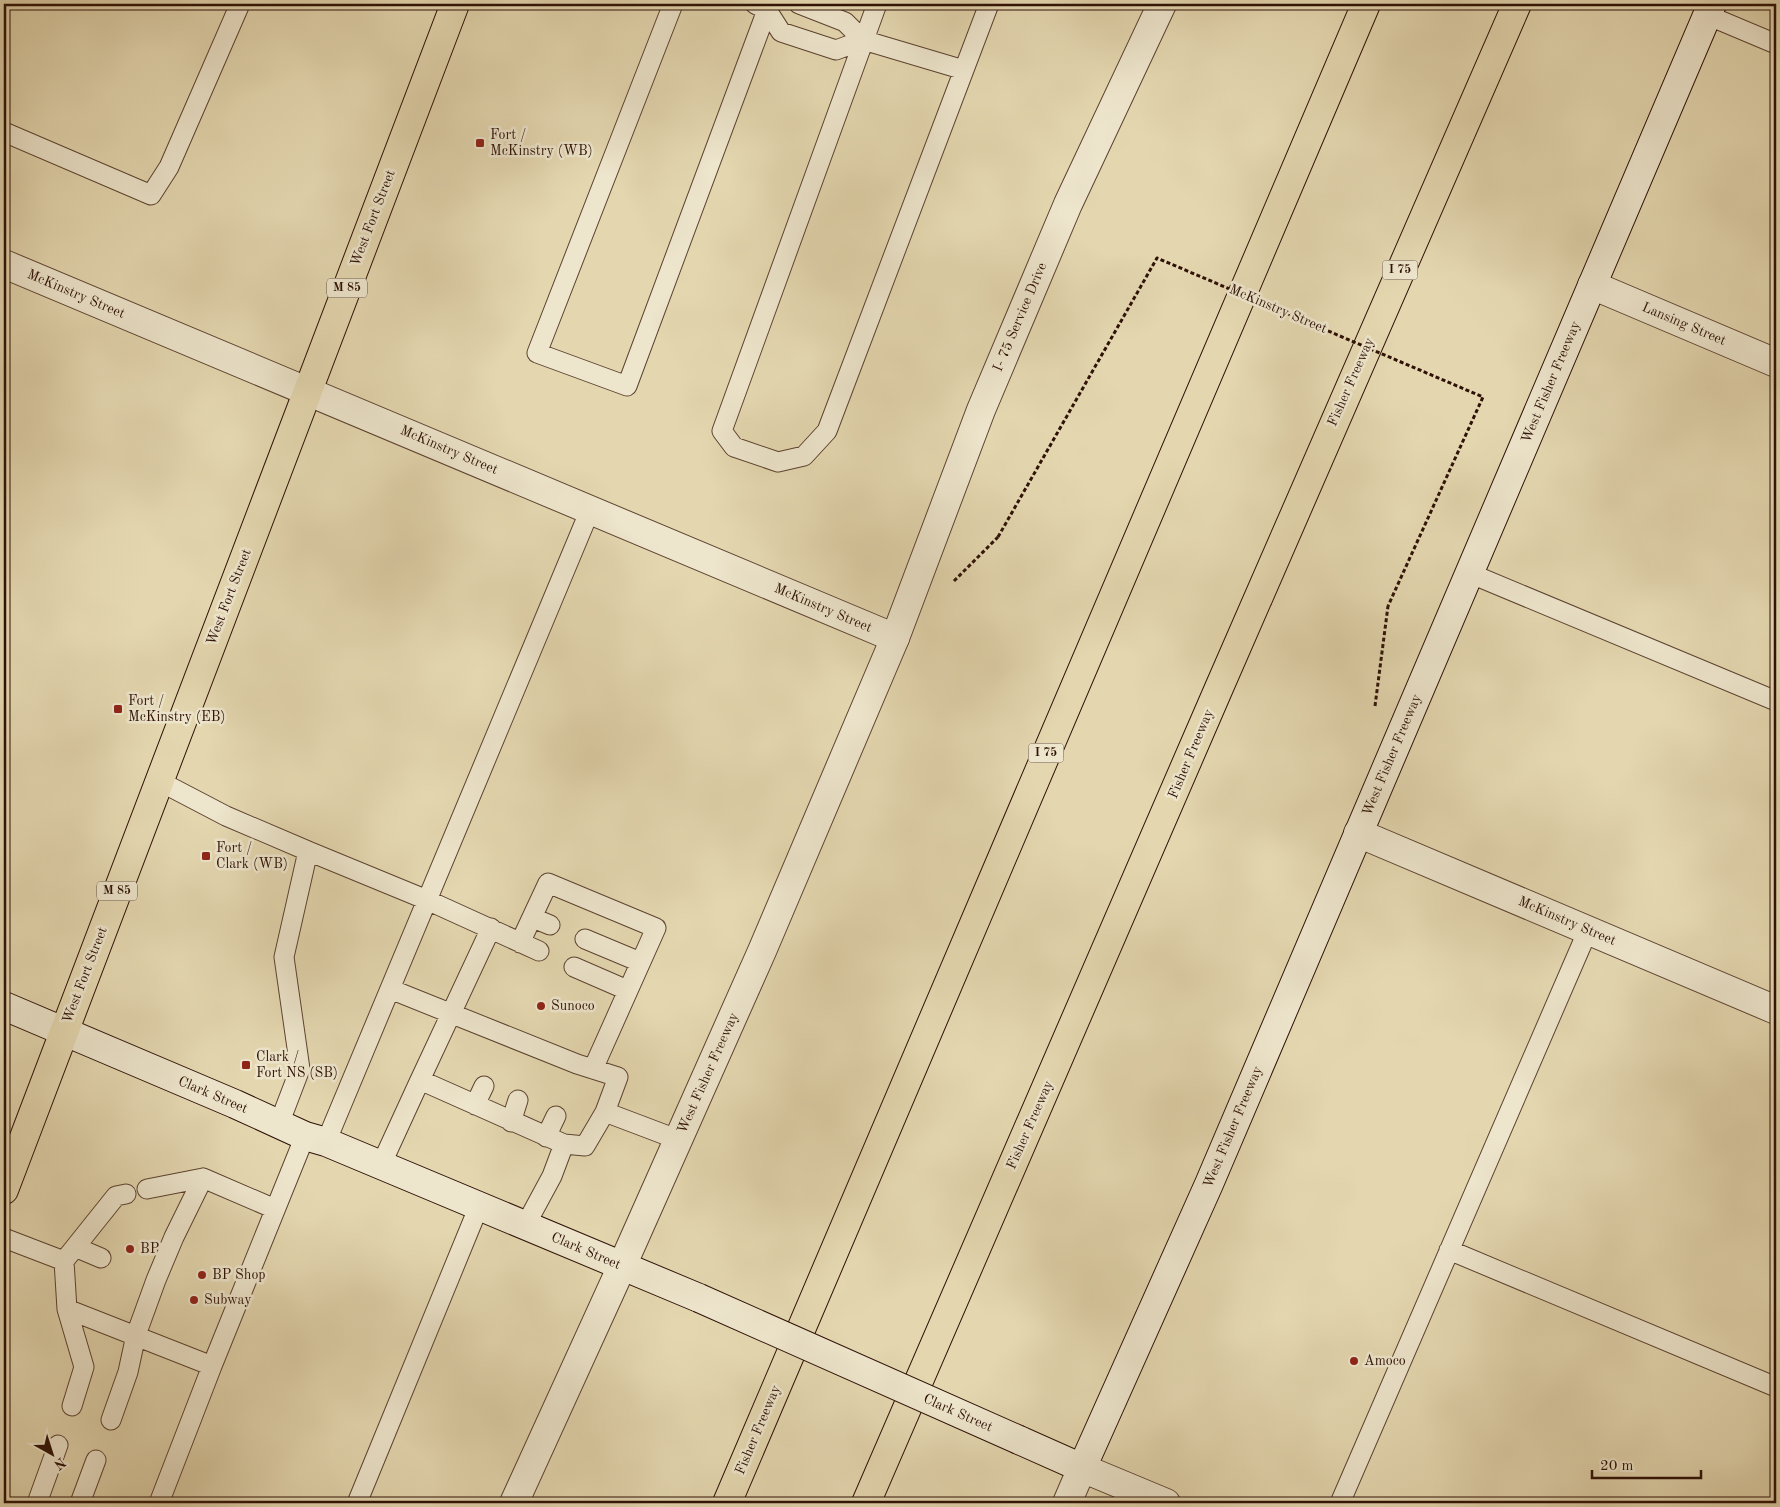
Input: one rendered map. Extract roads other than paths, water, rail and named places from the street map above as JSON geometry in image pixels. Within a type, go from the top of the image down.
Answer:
[{"type":"main road","name":"West Fort Street","points":[[4,1190],[455,4]]},
{"type":"main road","name":"Fisher Freeway","points":[[727,1503],[1366,4]]},
{"type":"main road","name":"Fisher Freeway","points":[[866,1503],[1206,721],[1307,483],[1517,4]]},
{"type":"street","name":"I- 75 Service Drive","points":[[895,638],[992,383],[1068,204],[1162,4]]},
{"type":"street","name":"West Fisher Freeway","points":[[1066,1503],[1209,1184],[1710,10]]},
{"type":"street","name":"McKinstry Street","points":[[4,264],[895,638]]},
{"type":"street","name":"Lansing Street","points":[[1592,285],[1776,363]]},
{"type":"street","name":"West Fisher Freeway","points":[[514,1503],[762,952],[895,638]]},
{"type":"street","name":"McKinstry Street","points":[[1358,833],[1776,1010]]},
{"type":"street","name":"Clark Street","points":[[4,1006],[279,1124],[699,1298],[1082,1468],[1166,1503]]},
{"type":"lane","points":[[4,132],[151,195],[169,166],[240,4]]},
{"type":"lane","points":[[673,4],[537,353],[627,386],[761,7]]},
{"type":"lane","points":[[761,7],[788,4]]},
{"type":"lane","points":[[799,4],[845,22],[863,40],[964,70]]},
{"type":"lane","points":[[877,4],[722,431],[734,447],[778,462],[804,456],[827,431],[989,4]]},
{"type":"lane","points":[[761,7],[781,32],[836,50],[863,40]]},
{"type":"lane","points":[[1710,10],[1776,44]]},
{"type":"lane","points":[[159,1503],[275,1209],[316,1139],[390,989],[590,510]]},
{"type":"lane","points":[[1469,573],[1776,701]]},
{"type":"lane","points":[[159,781],[226,816],[427,900],[539,951]]},
{"type":"lane","points":[[279,1124],[300,1069],[284,957],[308,851]]},
{"type":"lane","points":[[520,943],[542,921],[548,883],[656,928],[627,990],[580,1070]]},
{"type":"lane","points":[[381,1165],[490,928]]},
{"type":"lane","points":[[1340,1503],[1588,930]]},
{"type":"lane","points":[[585,939],[640,962]]},
{"type":"lane","points":[[574,966],[627,990]]},
{"type":"lane","points":[[390,989],[451,1013],[504,1042],[536,1055],[580,1070],[618,1077],[605,1112],[585,1146],[564,1144],[546,1137],[420,1080]]},
{"type":"lane","points":[[475,1105],[484,1086]]},
{"type":"lane","points":[[511,1122],[518,1100]]},
{"type":"lane","points":[[605,1112],[679,1140]]},
{"type":"lane","points":[[546,1137],[556,1116]]},
{"type":"lane","points":[[526,1226],[552,1176],[564,1144]]},
{"type":"lane","points":[[148,1189],[203,1178],[275,1209]]},
{"type":"lane","points":[[111,1420],[128,1372],[149,1277],[166,1235],[203,1178]]},
{"type":"lane","points":[[72,1406],[84,1368],[67,1309],[70,1254],[110,1215],[116,1196],[126,1194]]},
{"type":"lane","points":[[357,1503],[479,1206]]},
{"type":"lane","points":[[4,1238],[70,1254],[101,1258]]},
{"type":"lane","points":[[1449,1250],[1776,1387]]},
{"type":"lane","points":[[67,1309],[212,1366]]},
{"type":"lane","points":[[37,1503],[58,1445]]},
{"type":"lane","points":[[80,1503],[96,1460]]},
{"type":"place","name":"Fort / McKinstry (WB)","points":[[480,143]]},
{"type":"place","name":"Fort / McKinstry (EB)","points":[[118,709]]},
{"type":"place","name":"Fort / Clark (WB)","points":[[206,856]]},
{"type":"place","name":"Sunoco","points":[[541,1006]]},
{"type":"place","name":"Clark / Fort NS (SB)","points":[[246,1065]]},
{"type":"place","name":"BP","points":[[130,1249]]},
{"type":"place","name":"BP Shop","points":[[202,1275]]},
{"type":"place","name":"Subway","points":[[194,1300]]},
{"type":"place","name":"Amoco","points":[[1354,1361]]}]
